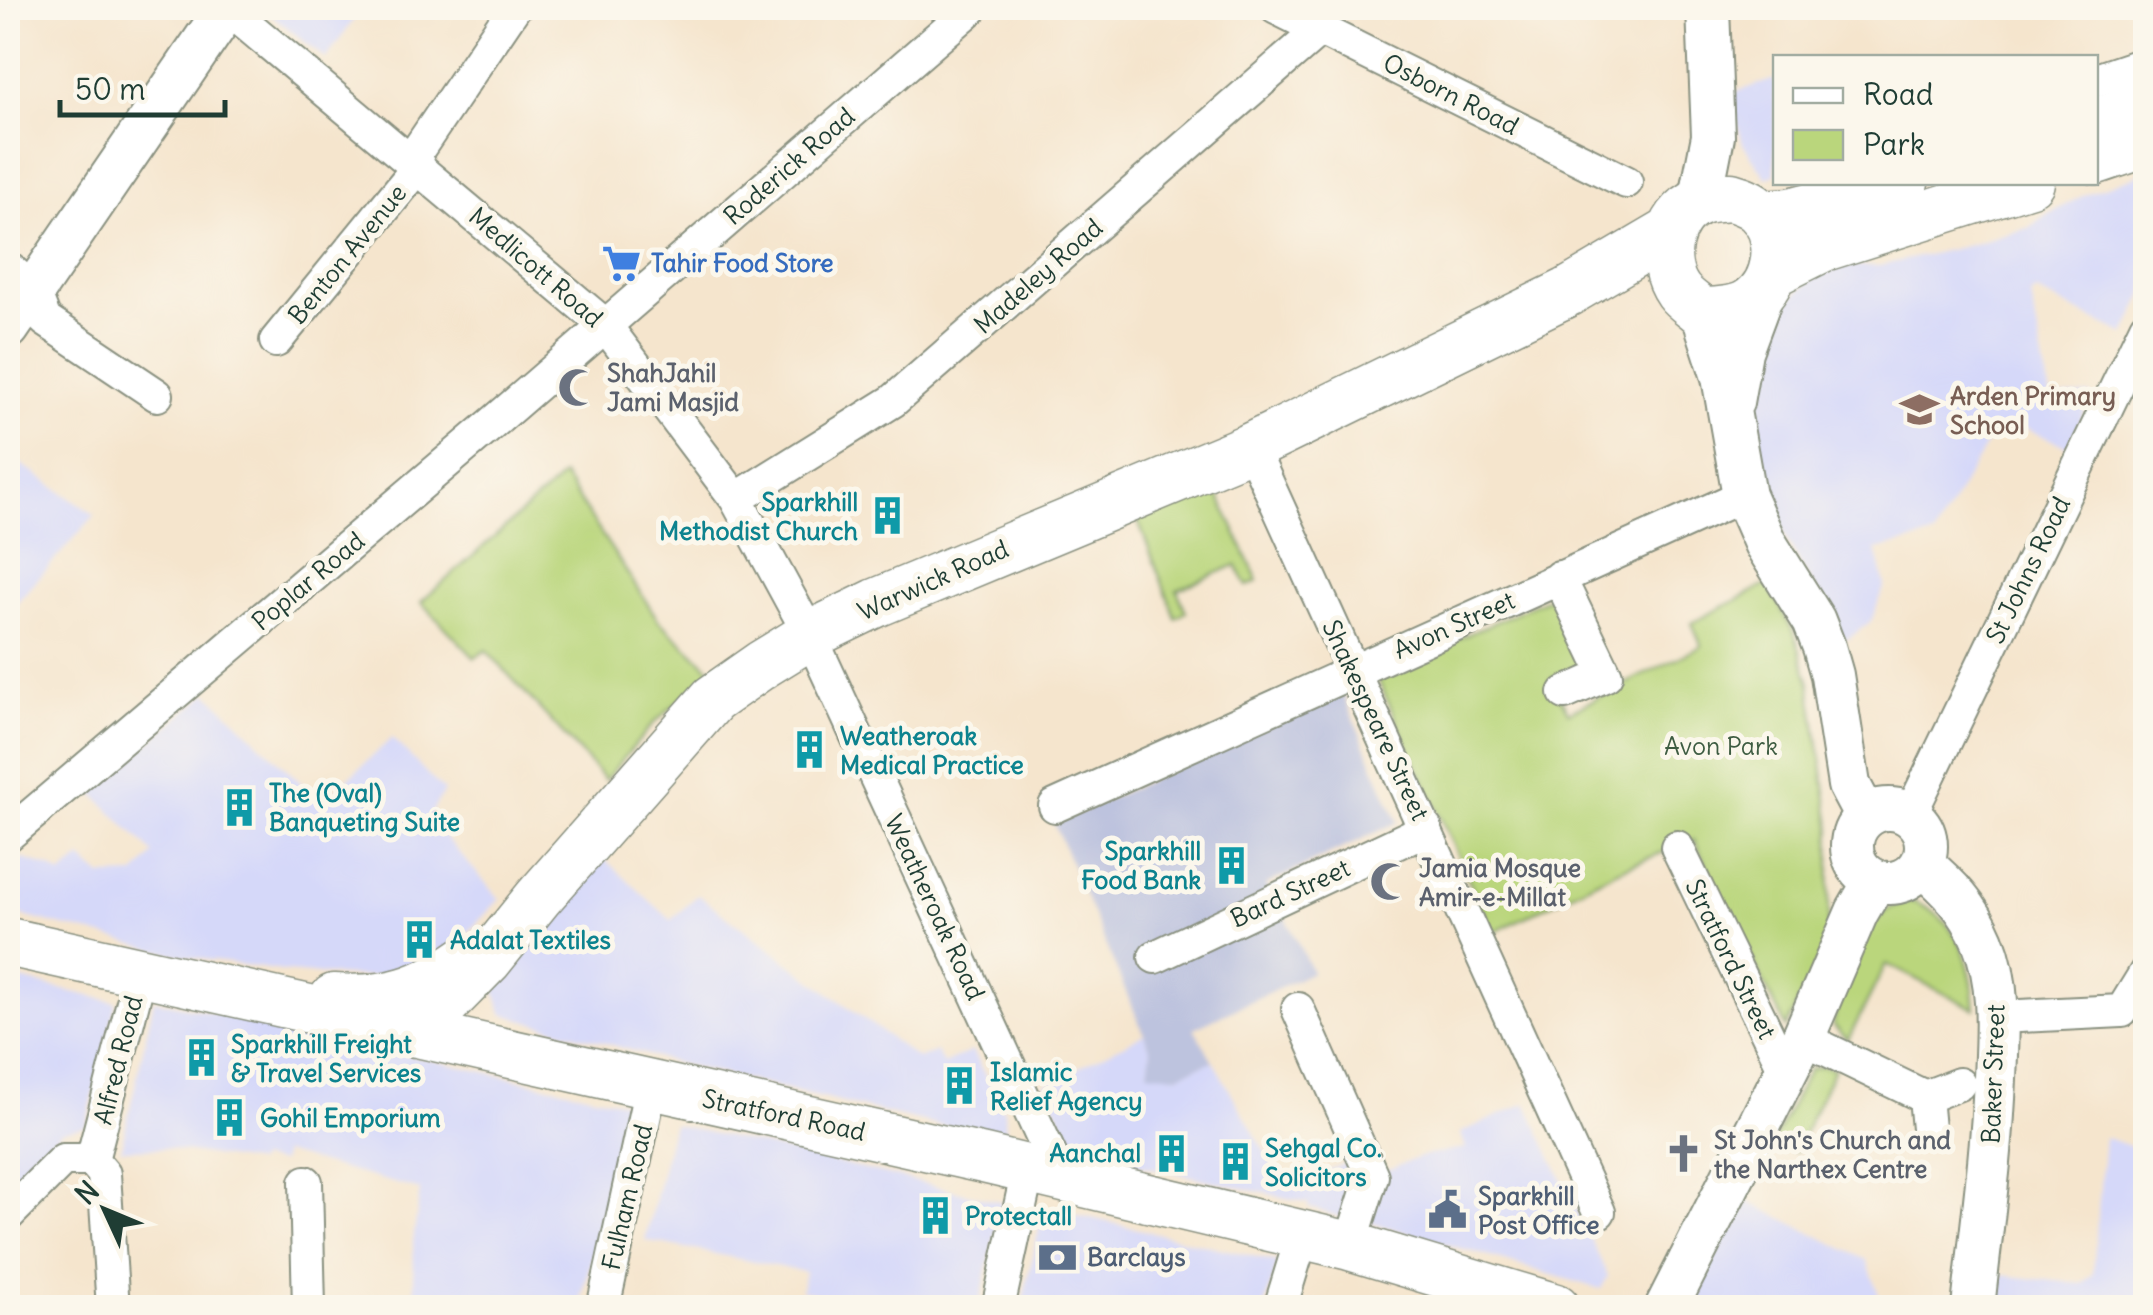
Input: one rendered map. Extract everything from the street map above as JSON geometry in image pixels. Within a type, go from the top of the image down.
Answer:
[{"type":"highway","points":[[2098,121],[2146,104]]},
{"type":"highway","points":[[2098,159],[2146,143]]},
{"type":"highway","points":[[1888,185],[1791,212],[1757,209],[1731,197],[1685,217],[1668,270],[1690,301],[1728,311],[1749,303],[1769,280],[1824,247],[2020,185]]},
{"type":"highway","points":[[1757,209],[1776,252],[1769,280]]},
{"type":"highway","name":"Warwick Road","points":[[416,1033],[488,960],[713,699],[810,635],[1030,537],[1251,447],[1568,292],[1685,217]]},
{"type":"highway","name":"Warwick Road","points":[[1568,292],[1602,285],[1690,301]]},
{"type":"highway","points":[[227,990],[356,1000],[398,995],[432,984],[538,898]]},
{"type":"highway","name":"Stratford Road","points":[[8,942],[1350,1246],[1556,1308]]},
{"type":"main road","points":[[8,328],[20,279],[227,8]]},
{"type":"main road","points":[[1685,217],[1712,136],[1708,8]]},
{"type":"main road","points":[[1712,136],[1757,209]]},
{"type":"main road","points":[[1730,418],[1741,352],[1769,280]]},
{"type":"main road","points":[[1690,301],[1722,377],[1744,494],[1765,543],[1814,621],[1824,647],[1849,784],[1866,817]]},
{"type":"main road","points":[[1887,809],[1910,815],[1924,832],[1926,854],[1915,873],[1896,883],[1875,881],[1864,874],[1852,852],[1857,826],[1866,817],[1887,809]]},
{"type":"main road","name":"Baker Street","points":[[1922,864],[1956,893],[1983,940],[1994,979],[1998,1017],[1993,1126],[1973,1308]]},
{"type":"main road","points":[[1666,1308],[1795,1055],[1857,912],[1875,881]]},
{"type":"street","name":"Medlicott Road","points":[[227,8],[605,325],[736,499],[810,635]]},
{"type":"street","name":"Benton Avenue","points":[[276,341],[415,163],[514,8]]},
{"type":"street","name":"Roderick Road","points":[[605,325],[972,8]]},
{"type":"street","name":"Osborn Road","points":[[1276,8],[1555,157],[1626,182]]},
{"type":"street","name":"Madeley Road","points":[[736,499],[893,401],[1321,29]]},
{"type":"street","points":[[2098,79],[2146,63]]},
{"type":"street","points":[[20,279],[45,320],[158,395]]},
{"type":"street","name":"Poplar Road","points":[[8,834],[605,325]]},
{"type":"street","name":"St Johns Road","points":[[1910,815],[2146,326]]},
{"type":"street","name":"Shakespeare Street","points":[[1251,447],[1599,1212]]},
{"type":"street","name":"Avon Street","points":[[1055,806],[1744,494]]},
{"type":"street","points":[[1559,578],[1606,676],[1565,693]]},
{"type":"street","name":"Weatheroak Road","points":[[810,635],[1044,1174]]},
{"type":"street","name":"Bard Street","points":[[1155,957],[1426,829]]},
{"type":"street","name":"Stratford Street","points":[[1677,847],[1795,1055]]},
{"type":"street","name":"Alfred Road","points":[[8,1215],[64,1160],[92,1160],[141,971]]},
{"type":"street","points":[[1998,1017],[2122,1011],[2146,972]]},
{"type":"street","points":[[1298,1009],[1372,1176],[1350,1246]]},
{"type":"street","points":[[1795,1055],[1927,1113],[1959,1084]]},
{"type":"street","name":"Fulham Road","points":[[602,1308],[652,1086]]},
{"type":"street","points":[[92,1160],[104,1174],[113,1308]]},
{"type":"street","points":[[998,1308],[1044,1174]]},
{"type":"street","points":[[306,1182],[310,1308]]},
{"type":"street","points":[[1280,1308],[1302,1236]]},
{"type":"shaded area","points":[[263,8],[362,8],[326,59]]},
{"type":"shaded area","points":[[1773,80],[1773,175],[1766,178],[1743,144],[1729,94]]},
{"type":"shaded area","name":"Arden Primary School","points":[[2145,172],[2145,292],[2125,335],[2035,291],[2031,296],[2050,397],[2091,394],[2070,448],[2018,425],[1993,432],[1934,536],[1876,550],[1885,585],[1871,621],[1848,639],[1841,637],[1788,542],[1764,482],[1754,416],[1764,356],[1790,300],[1818,273],[1851,266],[1879,266],[2031,227],[2088,193]]},
{"type":"shaded area","points":[[8,455],[95,515],[8,612]]},
{"type":"shaded area","points":[[1342,692],[1398,822],[1265,885],[1283,912],[1312,972],[1194,1028],[1213,1061],[1176,1075],[1148,1072],[1151,1050],[1054,824]]},
{"type":"shaded area","points":[[208,693],[322,803],[392,738],[444,791],[428,818],[500,899],[450,951],[417,973],[363,977],[295,973],[177,955],[8,912],[8,859],[24,859],[61,875],[81,859],[101,876],[135,875],[154,854],[92,792]]},
{"type":"shaded area","points":[[600,855],[671,920],[698,895],[918,1059],[936,1051],[943,1064],[972,1051],[1005,1113],[1006,1137],[927,1123],[680,1064],[503,1014],[491,981]]},
{"type":"shaded area","points":[[8,977],[116,1002],[86,1126],[61,1131],[8,1186]]},
{"type":"shaded area","points":[[154,1000],[632,1104],[579,1307],[415,1307],[413,1242],[420,1190],[283,1153],[280,1163],[258,1159],[257,1163],[166,1148],[121,1149]]},
{"type":"shaded area","points":[[1144,1034],[1151,1050],[1148,1071],[1176,1075],[1213,1061],[1284,1185],[1297,1184],[1346,1163],[1355,1183],[1420,1157],[1466,1148],[1460,1133],[1526,1103],[1608,1276],[1601,1289],[1380,1225],[1346,1219],[1308,1207],[1309,1203],[1078,1151],[1044,1085]]},
{"type":"shaded area","points":[[673,1124],[1002,1202],[979,1307],[910,1295],[907,1307],[882,1307],[801,1291],[805,1272],[645,1240]]},
{"type":"shaded area","points":[[2104,1137],[2145,1152],[2145,1307],[1995,1307],[2000,1275],[2082,1284],[2093,1274]]},
{"type":"shaded area","points":[[1737,1196],[1867,1260],[1883,1307],[1681,1308]]},
{"type":"shaded area","points":[[1044,1207],[1278,1262],[1264,1307],[1021,1308]]},
{"type":"green space","points":[[563,476],[659,621],[713,671],[653,724],[605,780],[486,650],[475,658],[421,602]]},
{"type":"green space","points":[[1214,485],[1258,581],[1247,586],[1236,565],[1177,590],[1186,612],[1176,618],[1136,516]]},
{"type":"green space","name":"Avon Park","points":[[1768,584],[1795,635],[1810,684],[1831,826],[1828,941],[1786,1028],[1694,840],[1618,870],[1493,933],[1376,676],[1552,596],[1585,662],[1551,679],[1568,712],[1702,646],[1692,623]]},
{"type":"green space","points":[[1911,901],[1941,918],[1960,943],[1975,1009],[1886,964],[1848,1040],[1833,1025],[1853,962],[1878,918]]},
{"type":"green space","points":[[1809,1069],[1834,1069],[1795,1152],[1773,1142]]},
{"type":"place","name":"Tahir Food Store","points":[[621,263]]},
{"type":"place","name":"ShahJahil Jami Masjid","points":[[577,387]]},
{"type":"place","name":"Arden Primary School","points":[[1920,410]]},
{"type":"place","name":"Sparkhill Methodist Church","points":[[888,516]]},
{"type":"place","name":"Weatheroak Medical Practice","points":[[810,750]]},
{"type":"place","name":"The (Oval) Banqueting Suite","points":[[239,807]]},
{"type":"place","name":"Sparkhill Food Bank","points":[[1231,865]]},
{"type":"place","name":"Jamia Mosque Amir-e-Millat","points":[[1389,882]]},
{"type":"place","name":"Adalat Textiles","points":[[420,940]]},
{"type":"place","name":"Sparkhill Freight & Travel Services","points":[[201,1058]]},
{"type":"place","name":"Islamic Relief Agency","points":[[960,1086]]},
{"type":"place","name":"Gohil Emporium","points":[[230,1118]]},
{"type":"place","name":"Aanchal","points":[[1171,1153]]},
{"type":"place","name":"St John's Church and the Narthex Centre","points":[[1684,1154]]},
{"type":"place","name":"Sehgal Co. Solicitors","points":[[1235,1162]]},
{"type":"place","name":"Sparkhill Post Office","points":[[1448,1210]]},
{"type":"place","name":"Protectall","points":[[935,1216]]},
{"type":"place","name":"Barclays","points":[[1057,1257]]}]
